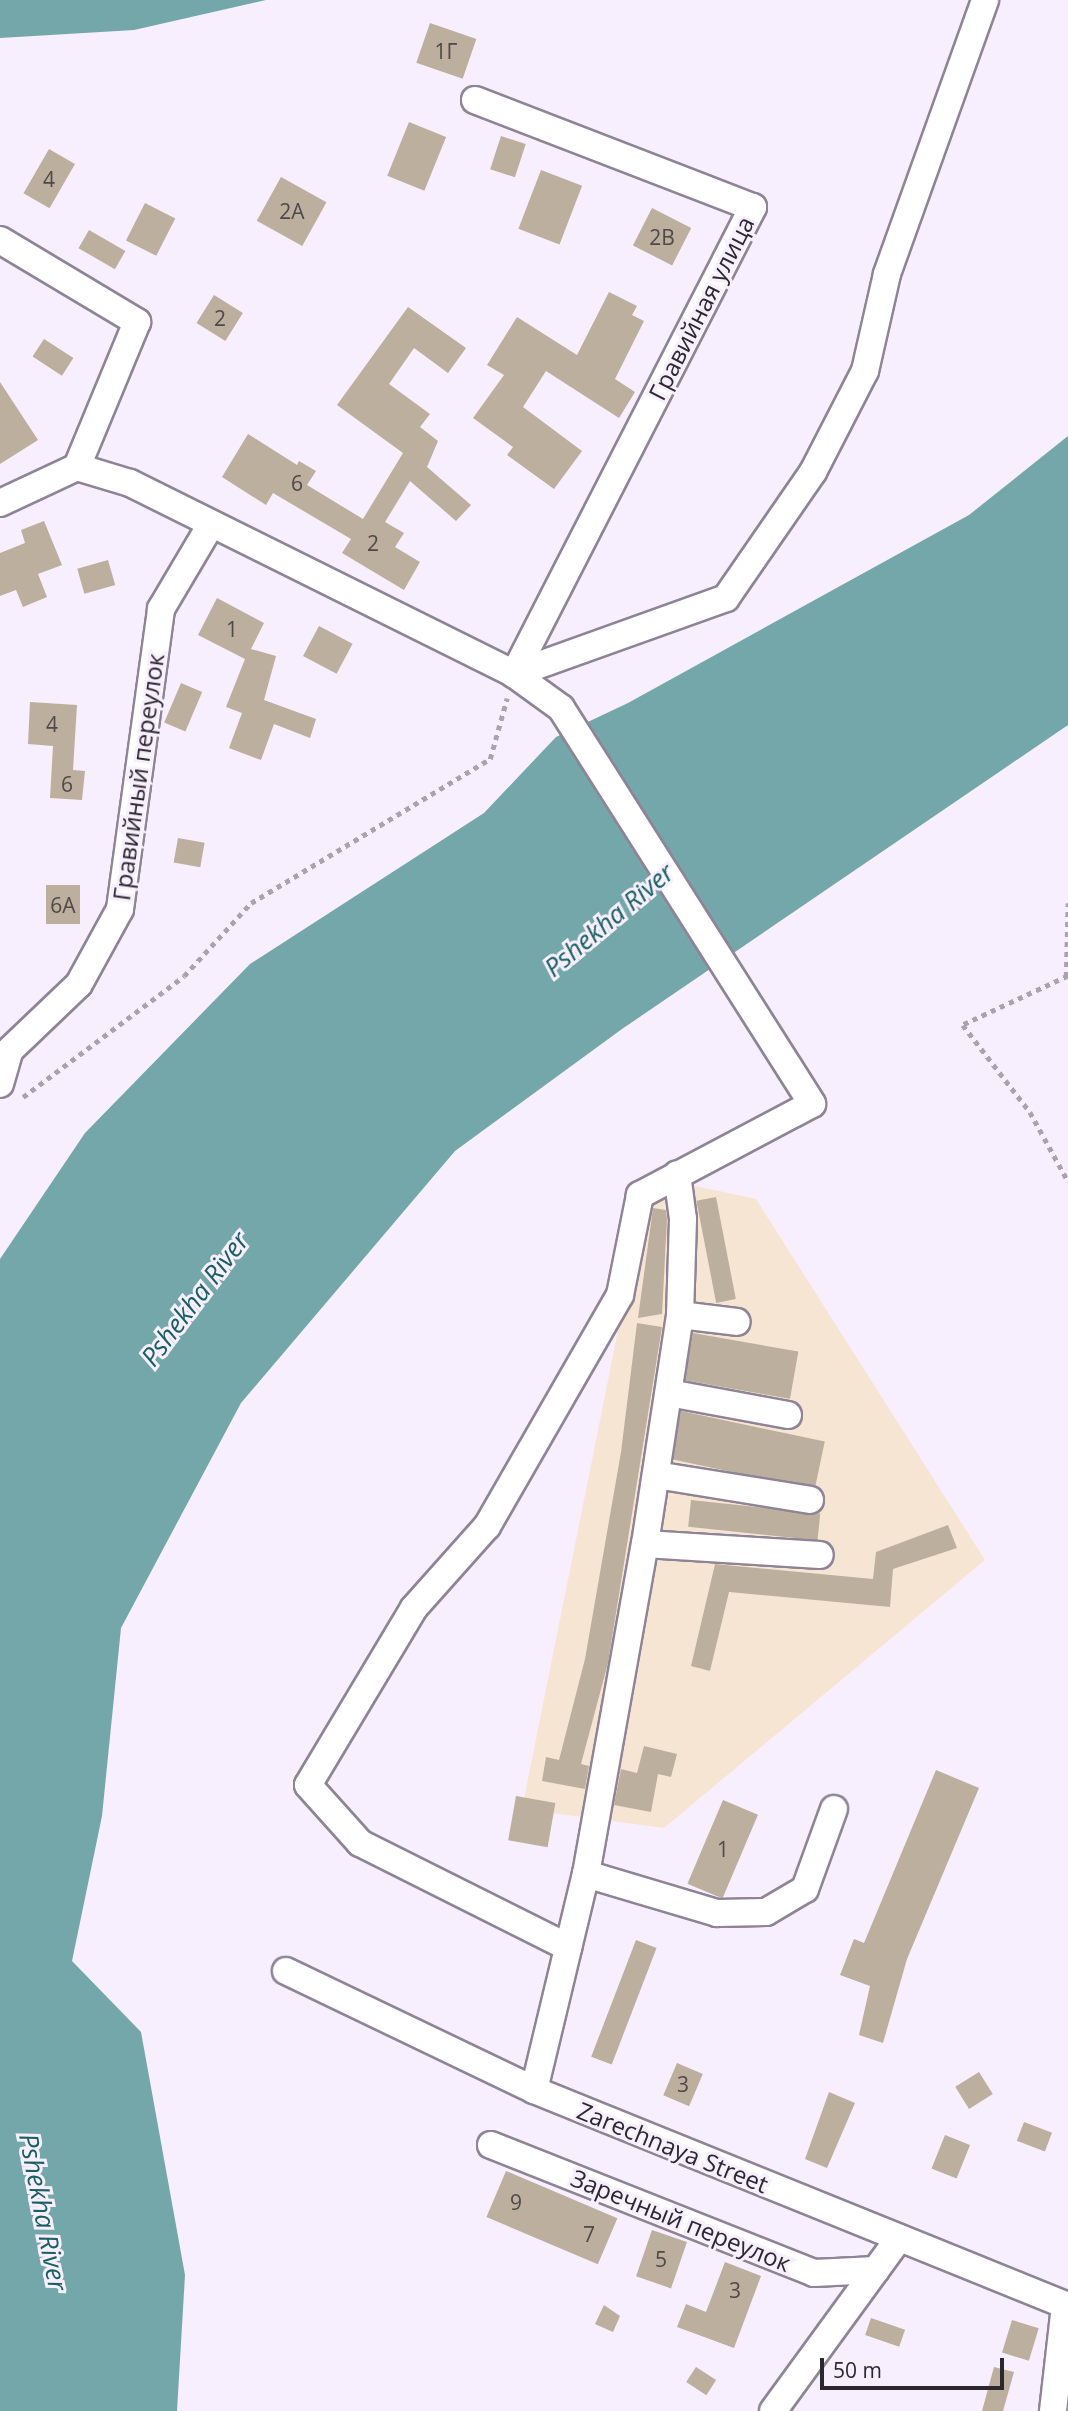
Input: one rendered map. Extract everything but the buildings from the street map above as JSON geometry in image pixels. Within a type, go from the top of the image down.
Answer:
[{"type":"street","points":[[514,674],[726,598],[813,472],[865,371],[887,274],[985,0]]},
{"type":"street","name":"Гравийная улица","points":[[475,100],[753,207],[514,674]]},
{"type":"street","points":[[0,240],[137,322],[77,467]]},
{"type":"street","points":[[0,502],[77,467],[131,483],[210,526],[514,674],[561,708],[812,1104],[640,1195],[621,1295],[487,1526],[414,1608],[308,1785],[360,1843],[568,1947]]},
{"type":"street","name":"Гравийный переулок","points":[[5,1095],[9,1050],[79,984],[120,909],[161,608],[210,526]]},
{"type":"street","points":[[534,2090],[586,1874],[656,1475],[680,1314],[683,1219],[677,1174]]},
{"type":"street","points":[[680,1314],[737,1322]]},
{"type":"street","points":[[668,1392],[788,1415]]},
{"type":"street","points":[[656,1475],[810,1500]]},
{"type":"street","points":[[645,1544],[820,1555]]},
{"type":"street","points":[[586,1874],[717,1913],[766,1912],[805,1889],[834,1809]]},
{"type":"street","name":"Zarechnaya Street","points":[[286,1971],[534,2090],[1067,2306]]},
{"type":"street","name":"Заречный переулок","points":[[491,2145],[814,2273],[876,2270]]},
{"type":"street","points":[[773,2411],[899,2238]]},
{"type":"street","points":[[1053,2411],[1067,2306]]},
{"type":"path","points":[[5,1095],[184,976],[251,903],[490,759],[514,674]]},
{"type":"path","points":[[1068,903],[1067,976],[963,1026],[1030,1112],[1068,1181]]},
{"type":"shaded area","points":[[649,1176],[756,1199],[985,1560],[664,1828],[522,1809]]},
{"type":"water","points":[[0,0],[266,0],[134,30],[0,38]]},
{"type":"water","name":"Pshekha River","points":[[1068,436],[1068,725],[622,1029],[455,1151],[241,1403],[121,1628],[102,1816],[72,1961],[141,2032],[185,2275],[177,2411],[0,2411],[0,1259],[85,1133],[250,964],[484,813],[556,737],[628,703],[969,515]]}]
